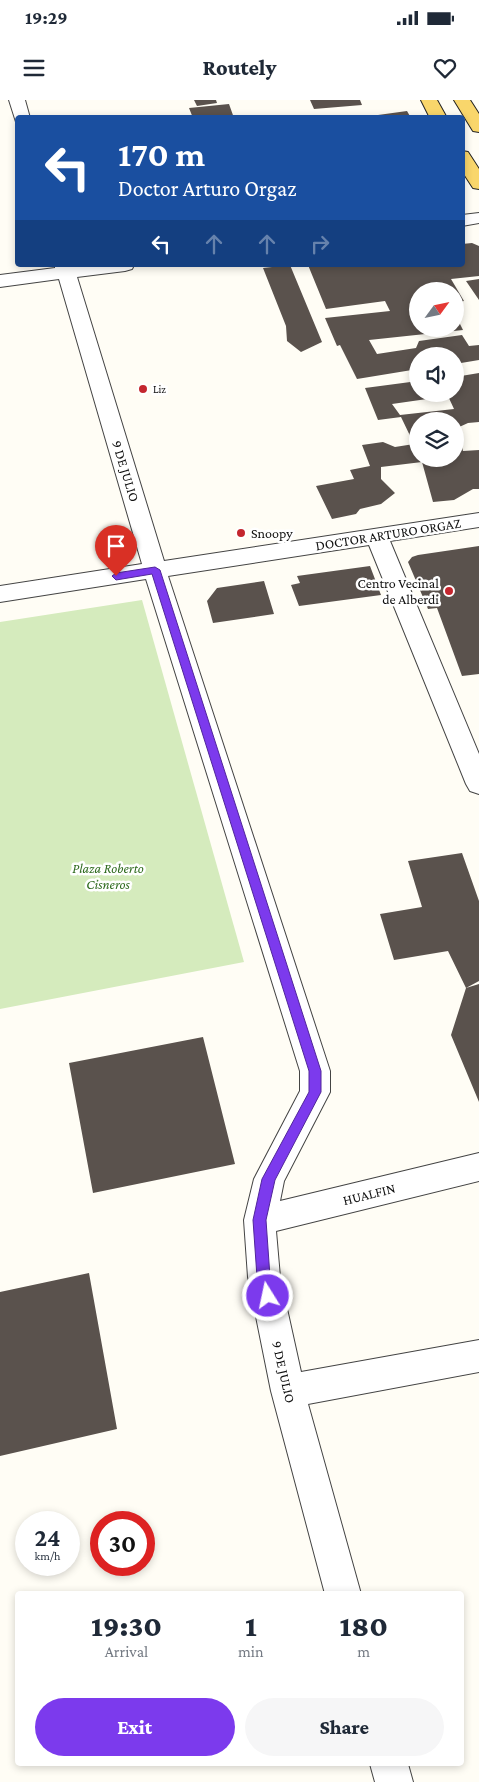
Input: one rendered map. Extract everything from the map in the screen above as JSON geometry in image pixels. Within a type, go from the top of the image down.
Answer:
[{"type":"main road","points":[[429,100],[437,115]]},
{"type":"main road","points":[[462,100],[479,127]]},
{"type":"main road","points":[[465,161],[479,184]]},
{"type":"street","points":[[17,100],[21,115]]},
{"type":"street","points":[[465,220],[479,218]]},
{"type":"street","points":[[0,281],[65,269],[95,267]]},
{"type":"street","name":"9 DE JULIO","points":[[65,269],[155,570],[315,1071],[315,1092],[268,1179],[260,1220],[264,1277],[288,1391],[342,1591]]},
{"type":"street","name":"DOCTOR ARTURO ORGAZ","points":[[0,594],[479,520]]},
{"type":"street","points":[[377,536],[479,784]]},
{"type":"street","name":"HUALFIN","points":[[260,1220],[479,1167]]},
{"type":"street","points":[[288,1391],[479,1356]]},
{"type":"street","points":[[390,1766],[394,1782]]},
{"type":"green space","name":"Plaza Roberto Cisneros","points":[[142,600],[244,962],[0,1009],[0,622]]},
{"type":"building","points":[[194,100],[216,100],[217,103],[197,106]]},
{"type":"building","points":[[310,100],[360,100],[362,105],[314,109]]},
{"type":"building","points":[[229,104],[233,115],[192,115],[189,108]]},
{"type":"building","points":[[407,111],[409,115],[378,115]]},
{"type":"building","points":[[472,243],[479,246],[479,276],[451,279],[453,282],[409,282],[409,336],[369,340],[377,354],[409,349],[409,370],[357,379],[340,345],[337,346],[325,318],[390,311],[385,301],[326,309],[309,267],[465,267],[465,244]]},
{"type":"building","points":[[291,267],[322,342],[301,352],[287,341],[286,326],[263,268]]},
{"type":"building","points":[[479,279],[479,300],[466,281]]},
{"type":"building","points":[[440,338],[464,338],[469,346],[479,345],[479,360],[464,362],[464,347],[416,347],[419,341]]},
{"type":"building","points":[[479,373],[479,422],[464,425],[464,412],[427,412],[454,409],[451,402],[464,402],[464,376]]},
{"type":"building","points":[[409,382],[409,402],[392,404],[400,415],[409,414],[409,434],[401,417],[378,420],[365,388]]},
{"type":"building","points":[[383,442],[395,447],[409,445],[409,464],[381,467],[381,479],[395,493],[381,504],[360,509],[356,514],[332,519],[316,486],[354,479],[350,470],[370,466],[362,445]]},
{"type":"building","points":[[479,450],[479,489],[473,489],[454,500],[433,502],[423,467],[464,467],[464,451]]},
{"type":"building","points":[[479,546],[479,674],[462,676],[437,608],[428,609],[408,562],[412,557],[418,555]]},
{"type":"building","points":[[370,566],[381,595],[299,606],[291,585],[300,583],[297,576]]},
{"type":"building","points":[[264,581],[274,614],[213,623],[207,601],[217,588]]},
{"type":"building","points":[[462,853],[479,901],[479,981],[466,988],[448,951],[394,960],[380,914],[422,907],[408,861]]},
{"type":"building","points":[[479,984],[479,1102],[451,1035],[466,988]]},
{"type":"building","points":[[203,1037],[235,1164],[93,1193],[69,1063]]},
{"type":"building","points":[[89,1273],[117,1429],[0,1456],[0,1292]]},
{"type":"place","name":"Liz","points":[[143,389]]},
{"type":"place","name":"Snoopy","points":[[241,533]]},
{"type":"place","name":"Centro Vecinal de Alberdi","points":[[449,591]]},
{"type":"route","points":[[116,576],[155,570],[315,1071],[315,1092],[268,1179],[260,1220],[264,1277],[268,1296]]}]
